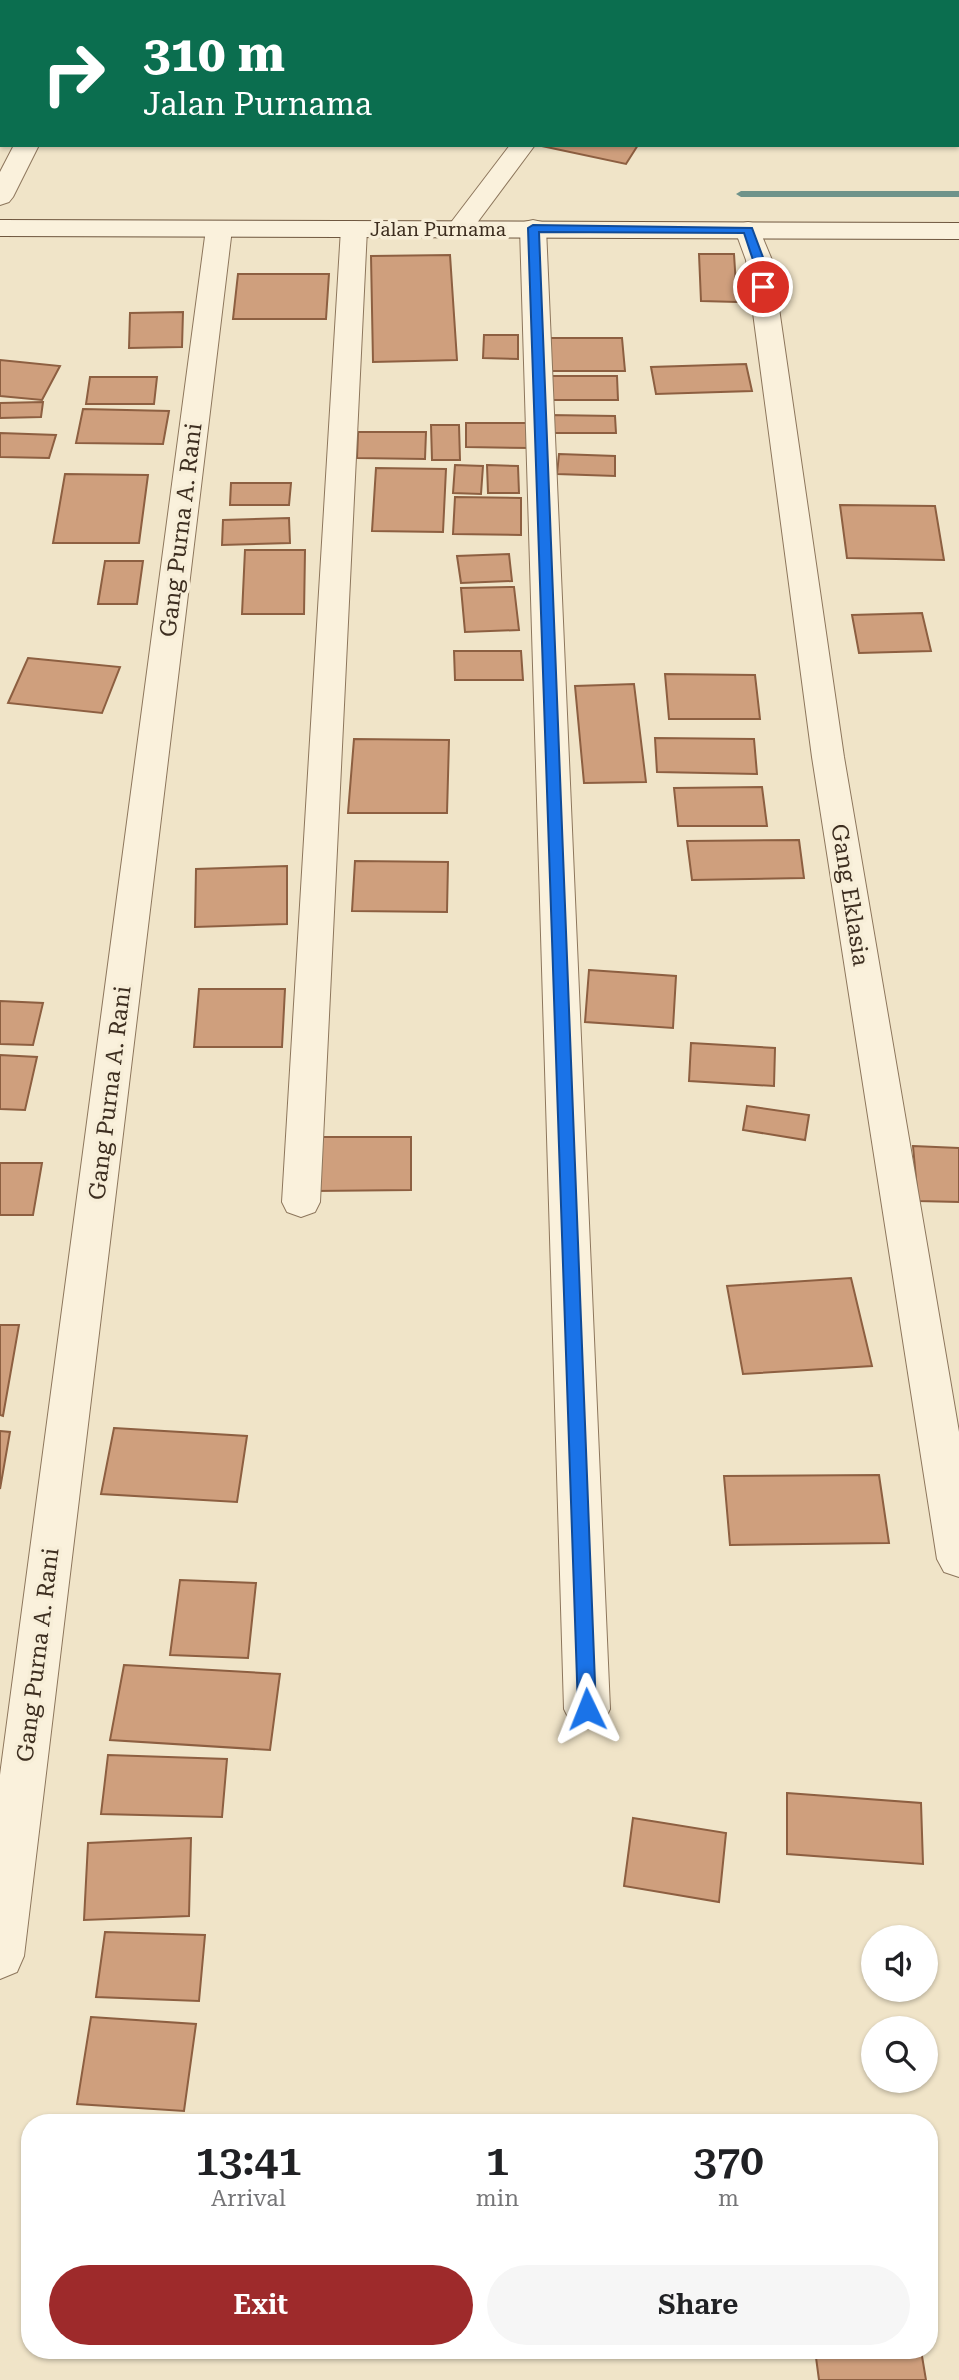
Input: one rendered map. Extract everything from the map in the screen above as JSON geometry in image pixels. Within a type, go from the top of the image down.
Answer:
[{"type":"street","points":[[0,197],[26,147]]},
{"type":"street","points":[[460,229],[522,147]]},
{"type":"street","name":"Jalan Purnama","points":[[0,228],[959,231]]},
{"type":"street","points":[[533,228],[587,1709]]},
{"type":"street","name":"Gang Purna A. Rani","points":[[0,1956],[219,229]]},
{"type":"street","points":[[301,1202],[354,229]]},
{"type":"street","name":"Gang Eklasia","points":[[748,230],[759,260],[828,757],[959,1559]]},
{"type":"building","points":[[546,147],[637,147],[626,164]]},
{"type":"building","points":[[699,254],[734,254],[737,302],[701,301]]},
{"type":"building","points":[[450,255],[457,360],[373,362],[371,256]]},
{"type":"building","points":[[238,274],[329,274],[326,319],[233,319]]},
{"type":"building","points":[[183,312],[182,347],[129,348],[130,313]]},
{"type":"building","points":[[484,335],[518,335],[518,359],[483,358]]},
{"type":"building","points":[[548,338],[622,338],[625,371],[551,371]]},
{"type":"building","points":[[0,360],[60,366],[42,400],[0,396]]},
{"type":"building","points":[[746,364],[752,391],[656,394],[651,367]]},
{"type":"building","points":[[547,376],[617,376],[618,400],[547,400]]},
{"type":"building","points":[[90,377],[157,377],[154,404],[86,404]]},
{"type":"building","points":[[43,402],[41,417],[0,418],[0,403]]},
{"type":"building","points":[[83,409],[169,411],[163,444],[76,443]]},
{"type":"building","points":[[549,415],[615,416],[616,433],[549,433]]},
{"type":"building","points":[[466,423],[530,423],[531,448],[466,447]]},
{"type":"building","points":[[431,425],[459,425],[460,460],[432,460]]},
{"type":"building","points":[[358,432],[426,432],[425,459],[357,458]]},
{"type":"building","points":[[0,433],[56,435],[49,458],[0,457]]},
{"type":"building","points":[[559,454],[615,456],[615,476],[557,474]]},
{"type":"building","points":[[455,465],[483,466],[481,494],[453,493]]},
{"type":"building","points":[[487,465],[518,466],[519,493],[488,493]]},
{"type":"building","points":[[376,468],[446,469],[443,532],[372,531]]},
{"type":"building","points":[[65,474],[148,475],[139,543],[53,543]]},
{"type":"building","points":[[231,483],[291,483],[289,505],[230,505]]},
{"type":"building","points":[[455,497],[521,498],[521,535],[453,534]]},
{"type":"building","points":[[840,505],[935,506],[944,560],[847,558]]},
{"type":"building","points":[[289,518],[290,543],[222,545],[223,520]]},
{"type":"building","points":[[245,550],[305,550],[304,614],[242,614]]},
{"type":"building","points":[[509,554],[512,581],[461,583],[457,556]]},
{"type":"building","points":[[105,561],[143,561],[137,604],[98,604]]},
{"type":"building","points":[[514,587],[519,630],[465,632],[461,588]]},
{"type":"building","points":[[922,613],[931,651],[859,653],[852,615]]},
{"type":"building","points":[[454,651],[521,651],[523,680],[455,680]]},
{"type":"building","points":[[28,658],[120,667],[102,713],[8,703]]},
{"type":"building","points":[[665,674],[755,675],[760,719],[669,719]]},
{"type":"building","points":[[634,684],[646,782],[584,783],[575,686]]},
{"type":"building","points":[[655,738],[754,739],[757,774],[657,772]]},
{"type":"building","points":[[354,739],[449,740],[447,813],[348,813]]},
{"type":"building","points":[[762,787],[767,826],[678,826],[674,788]]},
{"type":"building","points":[[799,840],[804,878],[692,880],[687,841]]},
{"type":"building","points":[[355,861],[448,862],[447,912],[352,911]]},
{"type":"building","points":[[287,866],[287,924],[195,927],[196,869]]},
{"type":"building","points":[[589,970],[676,976],[673,1028],[585,1022]]},
{"type":"building","points":[[199,989],[285,989],[282,1047],[194,1047]]},
{"type":"building","points":[[0,1001],[43,1003],[33,1045],[0,1044]]},
{"type":"building","points":[[691,1043],[775,1048],[774,1086],[689,1081]]},
{"type":"building","points":[[0,1055],[37,1057],[25,1110],[0,1109]]},
{"type":"building","points":[[747,1106],[809,1115],[805,1140],[743,1130]]},
{"type":"building","points":[[316,1137],[411,1137],[411,1190],[314,1191]]},
{"type":"building","points":[[913,1146],[959,1148],[959,1202],[918,1201]]},
{"type":"building","points":[[0,1163],[42,1163],[33,1215],[0,1215]]},
{"type":"building","points":[[851,1278],[872,1366],[743,1374],[727,1286]]},
{"type":"building","points":[[0,1325],[19,1325],[3,1416],[0,1415]]},
{"type":"building","points":[[114,1428],[247,1436],[237,1502],[101,1494]]},
{"type":"building","points":[[0,1431],[10,1432],[0,1489]]},
{"type":"building","points":[[879,1475],[889,1543],[730,1545],[724,1476]]},
{"type":"building","points":[[180,1580],[256,1583],[248,1658],[170,1655]]},
{"type":"building","points":[[124,1665],[280,1674],[270,1750],[110,1740]]},
{"type":"building","points":[[108,1755],[227,1759],[222,1817],[101,1814]]},
{"type":"building","points":[[787,1793],[921,1803],[923,1864],[787,1854]]},
{"type":"building","points":[[633,1818],[726,1833],[719,1902],[624,1886]]},
{"type":"building","points":[[191,1838],[189,1916],[84,1920],[88,1843]]},
{"type":"building","points":[[105,1932],[205,1935],[199,2001],[96,1997]]},
{"type":"building","points":[[91,2017],[196,2024],[184,2111],[77,2104]]},
{"type":"building","points":[[816,2359],[922,2359],[926,2380],[819,2380]]},
{"type":"waterway","points":[[741,194],[959,194]]},
{"type":"route","points":[[587,1709],[533,228],[748,230],[759,260],[763,287]]}]
